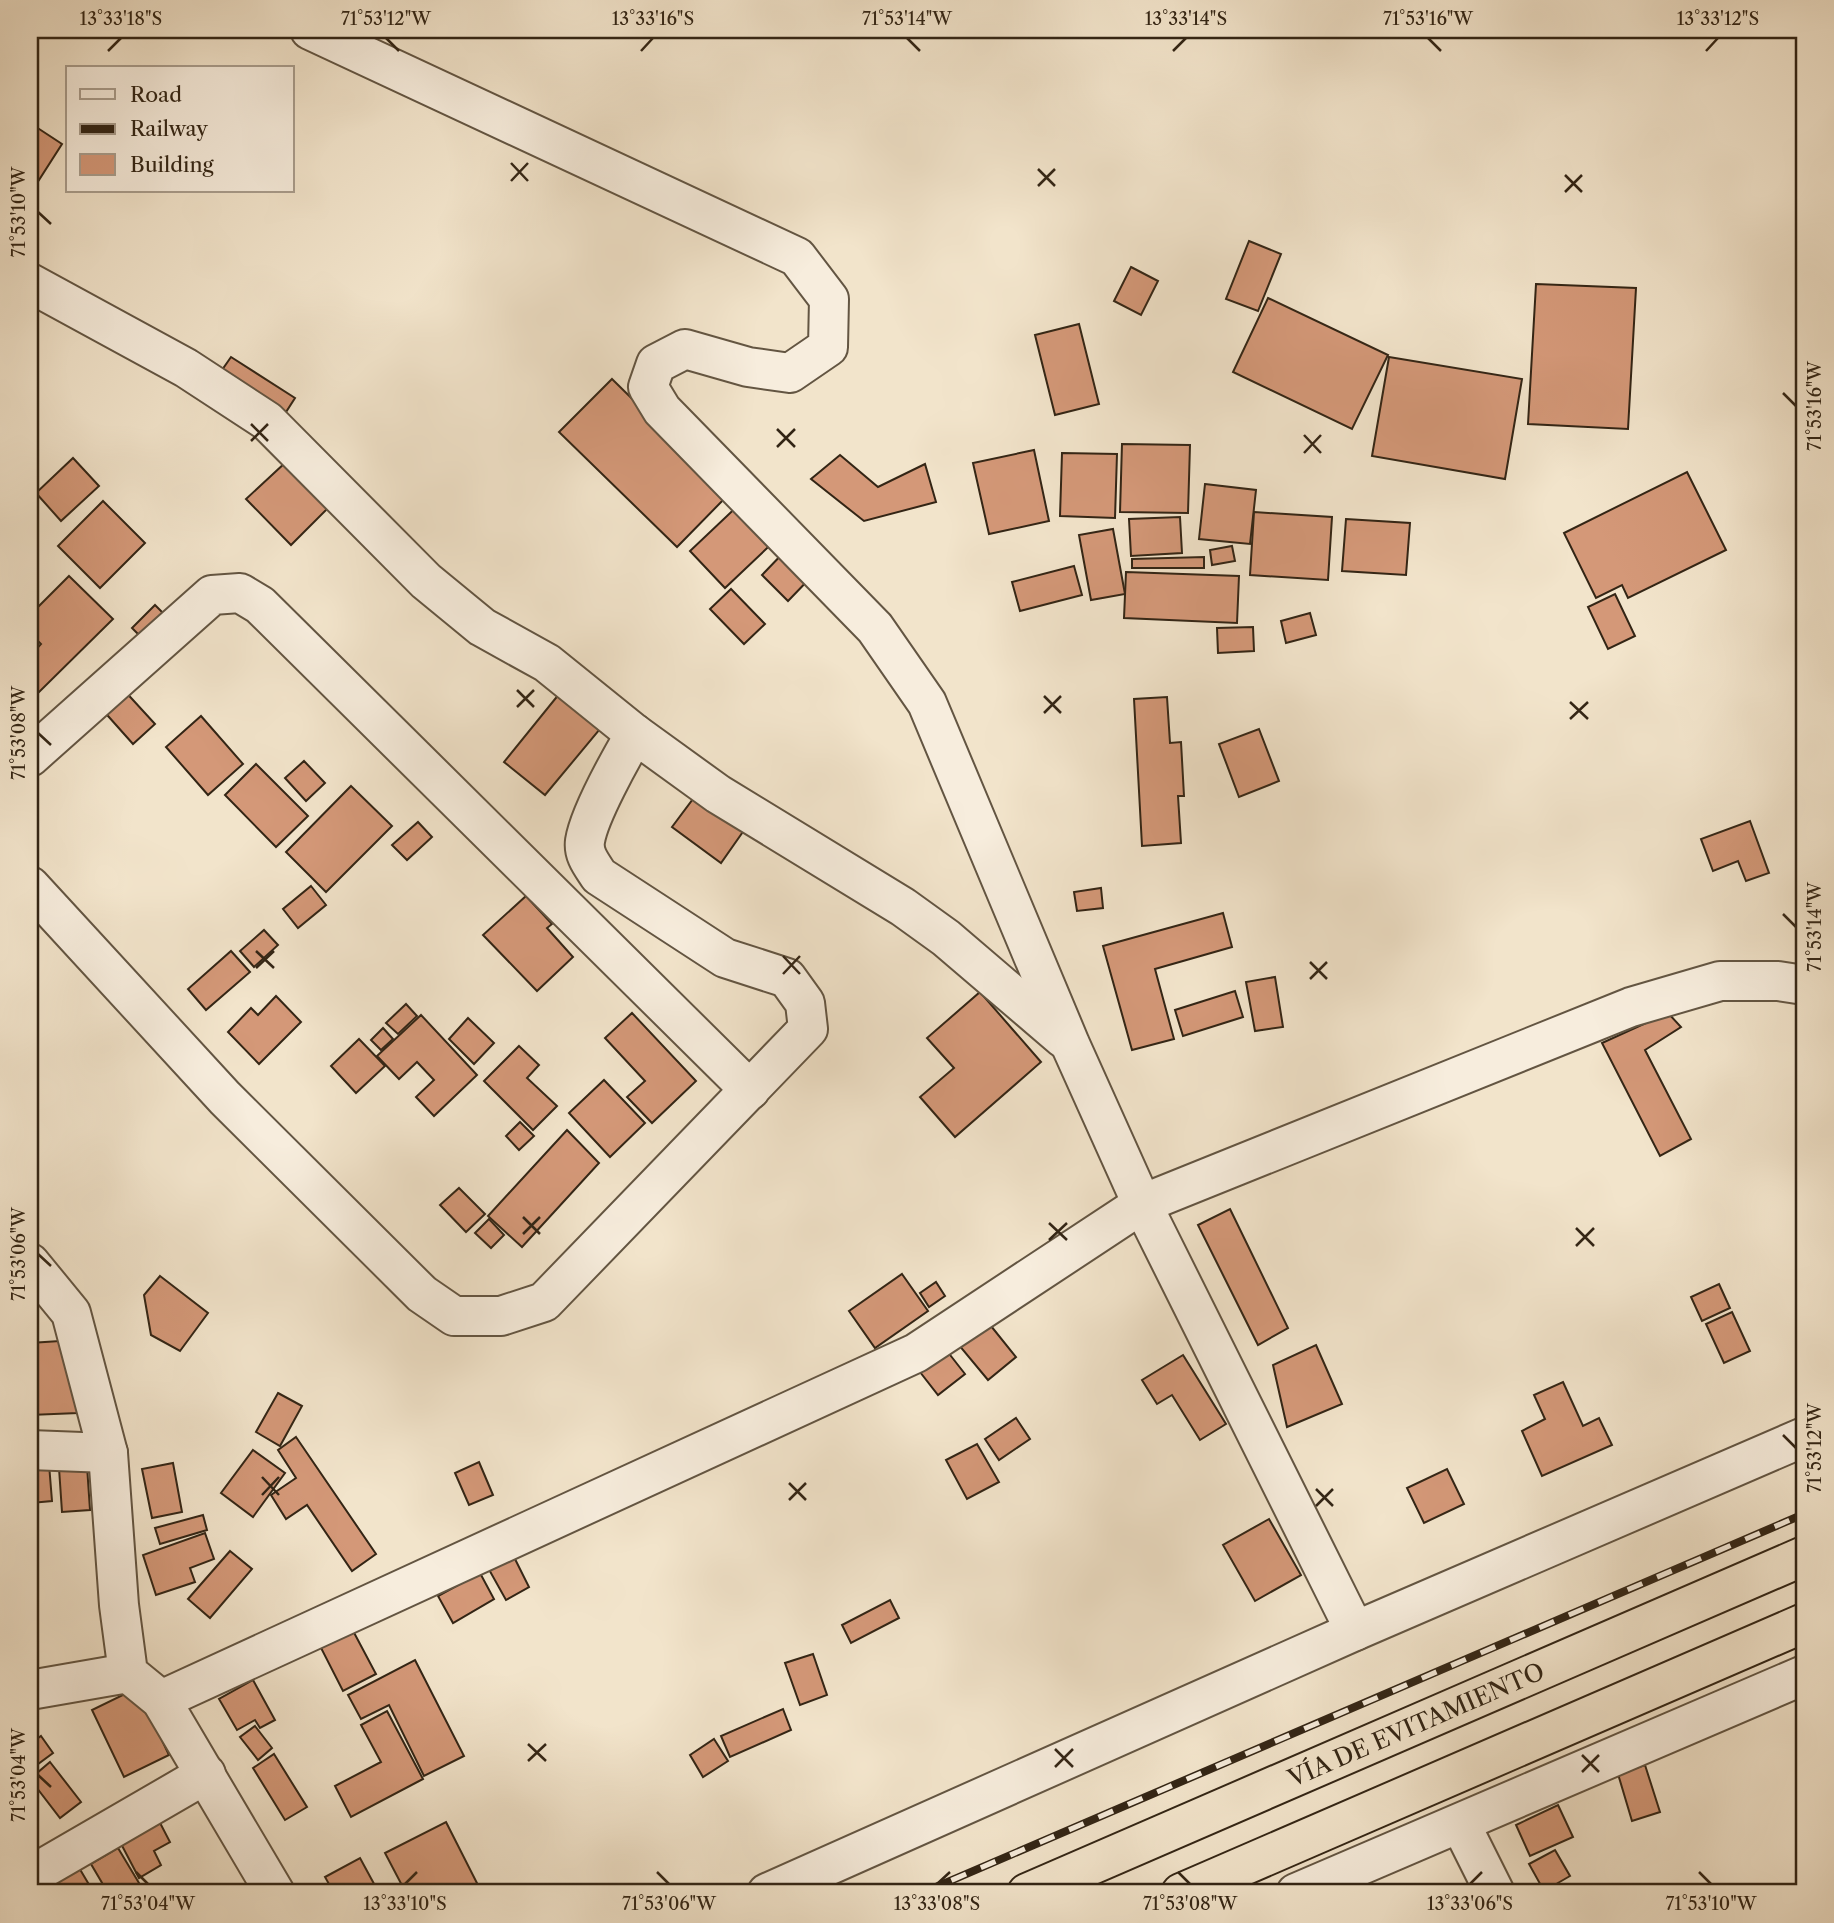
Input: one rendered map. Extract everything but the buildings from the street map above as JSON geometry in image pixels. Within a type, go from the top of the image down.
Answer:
[{"type":"highway","name":"VÍA DE EVITAMIENTO","points":[[1027,1893],[1804,1556]]},
{"type":"highway","points":[[1181,1893],[1804,1623]]},
{"type":"street","points":[[310,30],[797,257],[829,299],[828,347],[790,373],[748,367],[685,349],[656,365],[648,387],[662,410],[874,628],[928,703],[1070,1044],[1142,1204],[1355,1631]]},
{"type":"street","points":[[30,283],[186,368],[267,421],[426,581],[482,627],[547,663],[635,734],[718,794],[903,907],[946,938],[1070,1044]]},
{"type":"street","points":[[30,757],[212,595],[240,593],[260,605],[750,1090]]},
{"type":"street","points":[[30,886],[235,1108],[422,1294],[454,1316],[501,1316],[544,1302],[808,1029],[805,1003],[787,978],[726,958],[599,876],[586,857],[585,841],[612,775],[635,734]]},
{"type":"street","points":[[161,1700],[916,1353],[1142,1204],[1631,1007],[1720,981],[1778,981],[1804,985]]},
{"type":"street","points":[[30,1263],[71,1313],[107,1453],[128,1673],[161,1700],[275,1893]]},
{"type":"street","points":[[767,1893],[1355,1631],[1804,1437]]},
{"type":"street","points":[[30,1450],[107,1453]]},
{"type":"street","points":[[30,1690],[128,1673]]},
{"type":"street","points":[[1296,1893],[1461,1825],[1804,1675]]},
{"type":"street","points":[[30,1876],[206,1774]]},
{"type":"street","points":[[1461,1825],[1495,1893]]},
{"type":"railway","points":[[922,1893],[1804,1514]]}]
